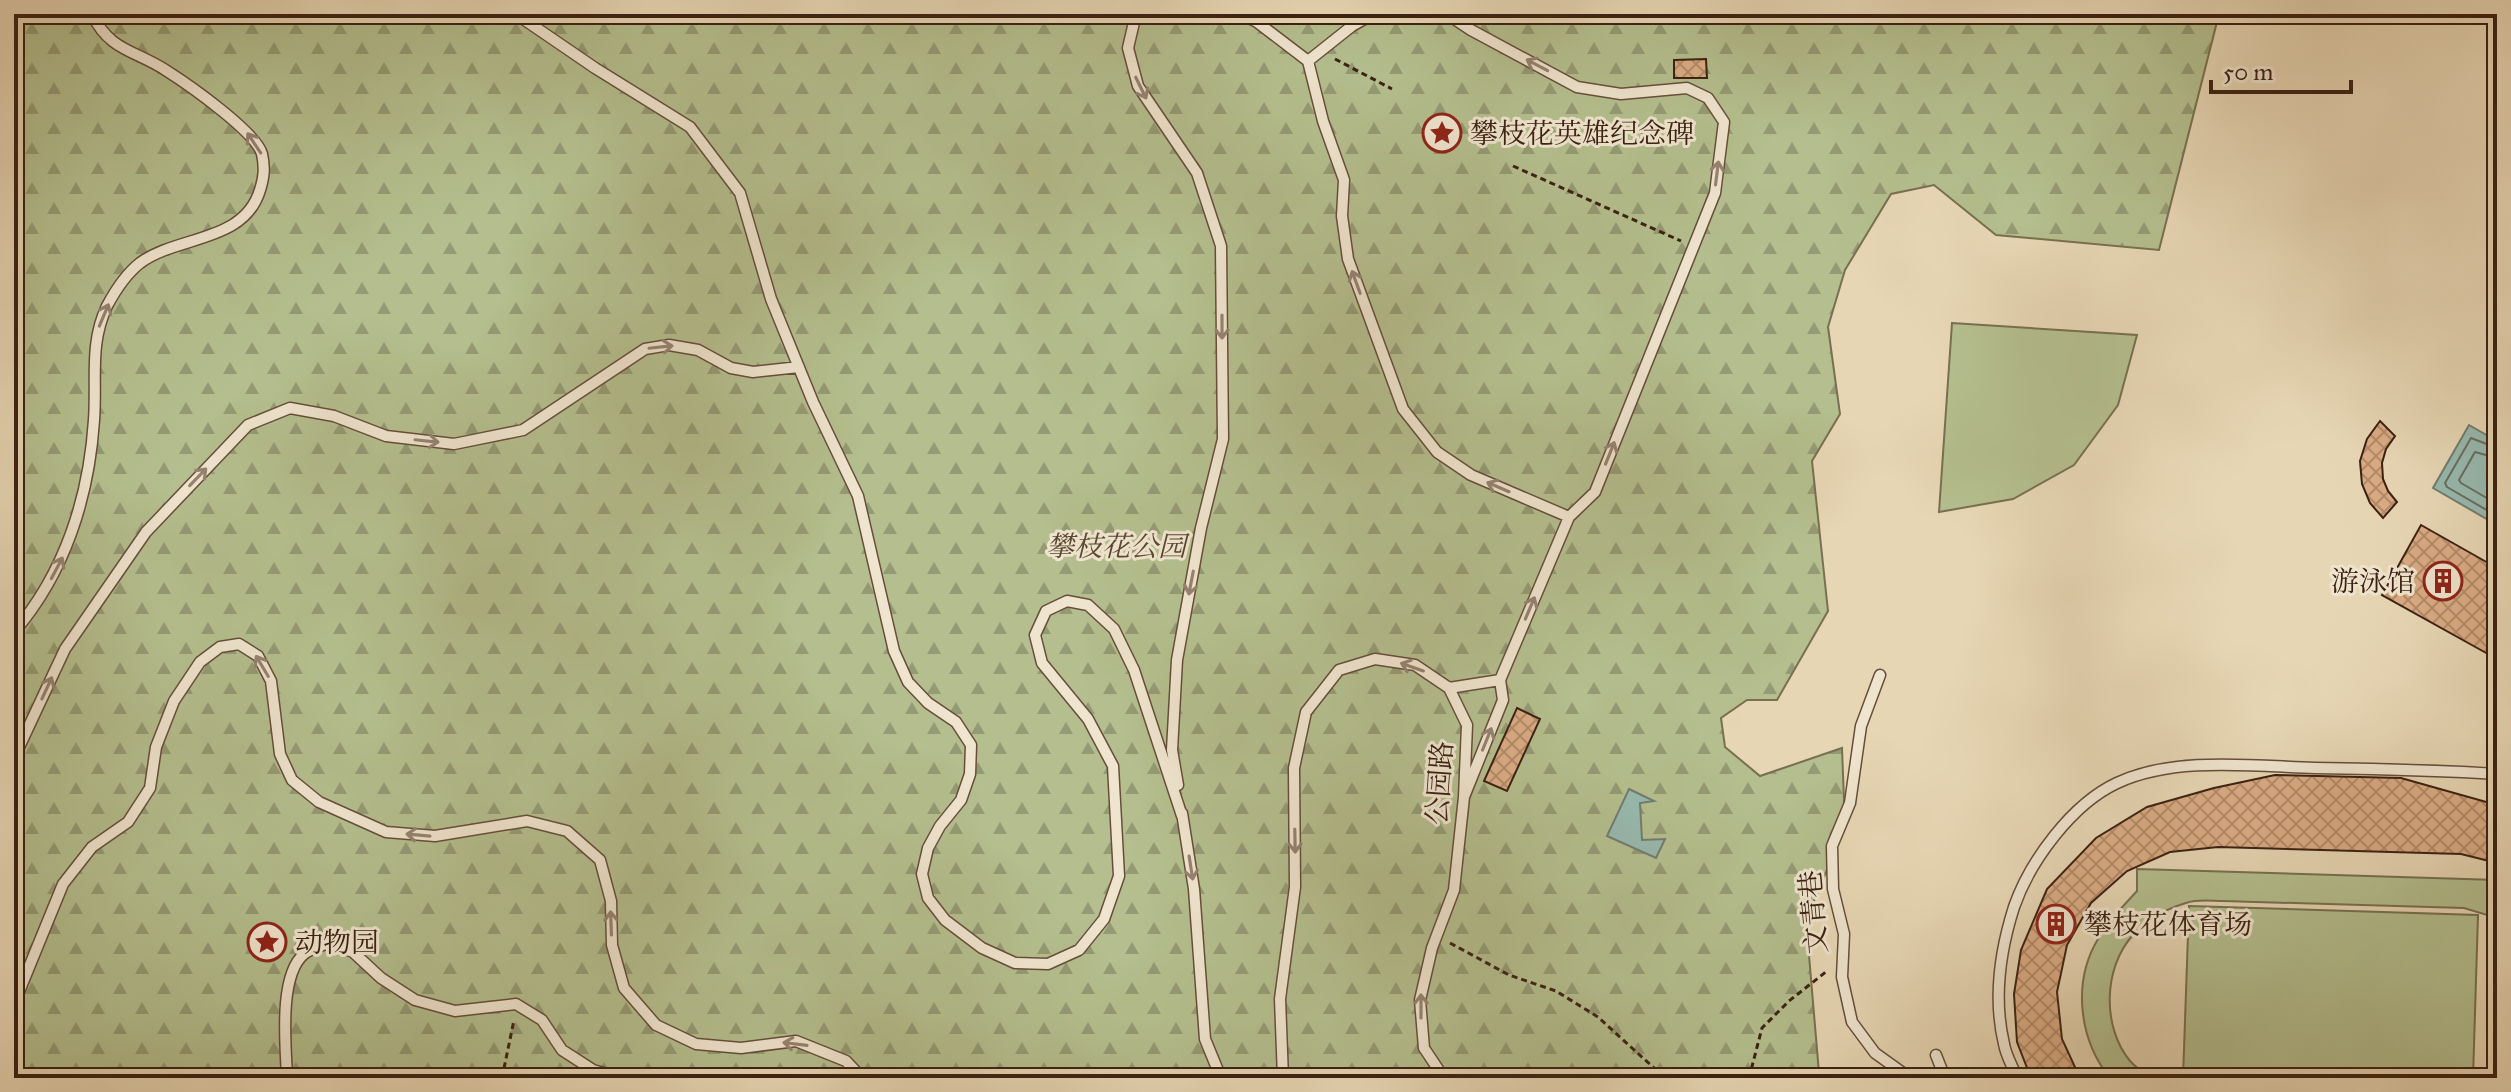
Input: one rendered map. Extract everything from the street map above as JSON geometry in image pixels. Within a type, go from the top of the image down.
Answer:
[{"type":"lane","points":[[14,632],[48,585],[65,553],[78,512],[95,419],[97,333],[107,307],[120,284],[140,264],[163,251],[223,231],[244,217],[258,197],[265,173],[261,150],[245,130],[166,70],[113,43],[99,29],[92,14]]},
{"type":"lane","points":[[516,14],[690,127],[740,193],[771,299],[858,496],[894,651],[908,682],[928,703],[956,722],[971,745],[970,774],[961,800],[940,826],[928,848],[922,874],[928,898],[945,920],[982,948],[1015,963],[1048,964],[1079,950],[1104,919],[1119,876],[1113,766],[1088,719],[1042,663],[1035,635],[1046,611],[1067,601],[1088,605],[1114,629],[1134,670],[1182,816]]},
{"type":"lane","points":[[1138,14],[1128,48],[1138,86],[1197,173],[1221,246],[1223,439],[1201,528],[1177,660],[1172,750],[1194,889],[1205,1039],[1221,1078]]},
{"type":"lane","points":[[1241,14],[1257,22],[1308,61],[1323,121],[1344,180],[1342,216],[1348,259],[1403,409],[1437,452],[1471,475],[1569,517]]},
{"type":"lane","points":[[1308,61],[1352,26],[1373,14]]},
{"type":"lane","points":[[1447,14],[1577,87],[1621,94],[1687,88],[1708,98],[1724,122],[1715,193],[1595,492],[1569,517],[1500,680],[1503,700],[1464,797]]},
{"type":"lane","points":[[14,758],[65,649],[146,532],[248,425],[290,408],[334,416],[386,436],[454,444],[523,430],[645,349],[669,345],[698,350],[731,368],[753,372],[799,367]]},
{"type":"lane","points":[[14,1004],[63,884],[92,847],[128,822],[150,788],[156,747],[174,701],[200,662],[220,647],[239,644],[258,656],[271,681],[280,754],[292,780],[319,802],[386,832],[435,836],[527,821],[567,831],[600,860],[611,901],[612,945],[624,988],[656,1025],[696,1044],[741,1048],[796,1041],[846,1061],[862,1078]]},
{"type":"lane","name":"公园路","points":[[1283,1078],[1280,999],[1295,887],[1294,768],[1306,712],[1339,670],[1375,659],[1415,665],[1449,688],[1467,725],[1464,797],[1454,890],[1437,935],[1420,1000],[1424,1048],[1444,1078]]},
{"type":"lane","name":"文青巷","points":[[1880,675],[1861,726],[1850,803],[1832,846],[1833,889],[1844,934],[1842,977],[1852,1022],[1875,1053],[1910,1078]]},
{"type":"lane","points":[[1449,688],[1500,680]]},
{"type":"lane","points":[[2017,1078],[2004,1046],[1997,991],[2004,937],[2019,892],[2046,847],[2076,811],[2116,783],[2157,770],[2207,765],[2497,774]]},
{"type":"lane","points":[[287,1078],[285,1025],[288,982],[303,954],[328,943],[353,952],[381,978],[415,1000],[455,1011],[516,1004],[542,1020],[562,1050],[593,1070],[622,1078]]},
{"type":"lane","points":[[1936,1055],[1945,1078]]},
{"type":"path","points":[[1322,52],[1392,89]]},
{"type":"path","points":[[1513,166],[1692,246]]},
{"type":"path","points":[[1437,935],[1509,975],[1556,991],[1598,1017],[1665,1078]]},
{"type":"path","points":[[1749,1078],[1762,1028],[1789,1001],[1843,959]]},
{"type":"path","points":[[502,1078],[516,1004]]},
{"type":"green space","name":"攀枝花公园","points":[[14,14],[2219,14],[2159,250],[1996,235],[1934,185],[1891,194],[1845,270],[1828,327],[1840,414],[1812,461],[1828,611],[1777,700],[1747,700],[1721,718],[1725,747],[1760,776],[1842,748],[1845,827],[1806,920],[1819,1073],[1851,1074],[1854,1078],[14,1078]]},
{"type":"green space","points":[[1952,323],[2137,335],[2118,405],[2074,465],[2013,499],[1939,512]]},
{"type":"green space","points":[[2137,869],[2497,880],[2497,918],[2464,908],[2204,900],[2171,908],[2151,919],[2133,935],[2123,948],[2111,980],[2114,1032],[2130,1061],[2149,1078],[2110,1078],[2091,1046],[2082,992],[2090,956],[2098,939],[2137,891]]},
{"type":"green space","points":[[2189,906],[2478,915],[2473,1078],[2183,1078]]},
{"type":"water","points":[[2469,425],[2497,441],[2497,525],[2433,488]]},
{"type":"water","points":[[1629,789],[1654,801],[1640,803],[1642,840],[1665,839],[1656,858],[1607,836]]},
{"type":"building","points":[[1706,59],[1707,78],[1674,78],[1674,60]]},
{"type":"building","points":[[2380,421],[2395,436],[2386,449],[2382,463],[2383,479],[2397,502],[2383,518],[2370,503],[2362,484],[2360,461],[2367,439]]},
{"type":"building","name":"游泳馆","points":[[2421,525],[2497,568],[2497,638],[2488,654],[2382,595]]},
{"type":"building","points":[[1517,708],[1540,719],[1507,791],[1484,781]]},
{"type":"building","name":"攀枝花体育场","points":[[2275,775],[2401,778],[2497,805],[2497,863],[2461,854],[2218,847],[2170,852],[2127,871],[2091,903],[2067,945],[2057,992],[2062,1039],[2080,1078],[2031,1078],[2017,1042],[2014,994],[2021,950],[2047,889],[2096,838],[2147,807]]},
{"type":"place","name":"攀枝花英雄纪念碑","points":[[1442,133]]},
{"type":"place","name":"游泳馆","points":[[2443,581]]},
{"type":"place","name":"攀枝花体育场","points":[[2056,924]]},
{"type":"place","name":"动物园","points":[[267,942]]}]
